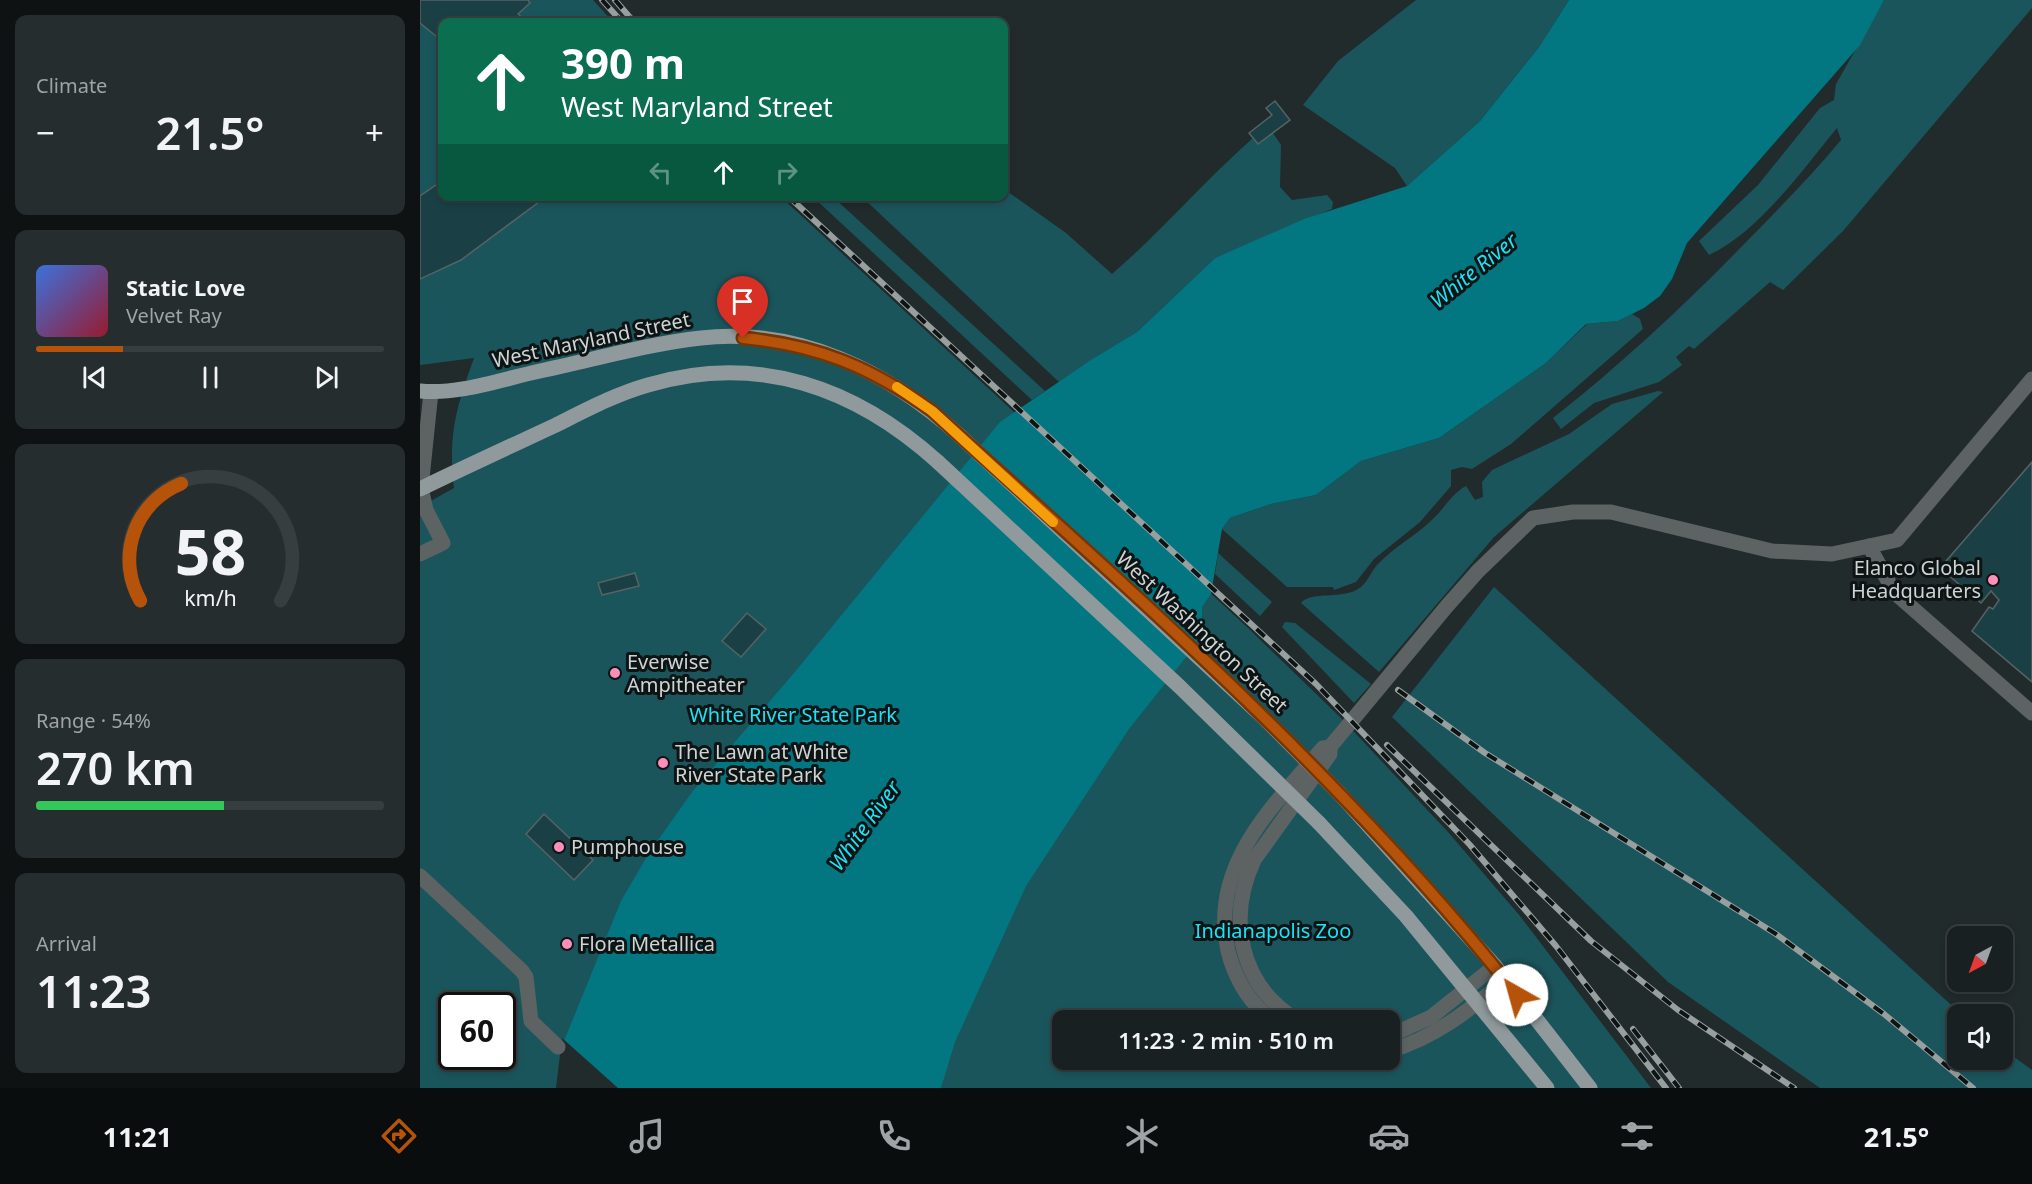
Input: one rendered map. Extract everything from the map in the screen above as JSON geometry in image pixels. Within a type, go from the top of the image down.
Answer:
[{"type":"main road","name":"West Maryland Street","points":[[425,392],[474,386],[682,341],[743,338],[813,348],[860,366],[906,392],[960,436]]},
{"type":"main road","points":[[421,488],[632,390],[671,379],[718,373],[784,379],[835,393],[890,422],[938,462],[1203,709],[1319,823],[1406,916],[1547,1088]]},
{"type":"main road","name":"West Washington Street","points":[[960,436],[1262,716],[1339,793],[1495,966],[1590,1088]]},
{"type":"street","points":[[1282,1010],[1268,996],[1251,969],[1240,931],[1239,906],[1245,878],[1254,860],[1330,754],[1330,747],[1478,571],[1533,518],[1573,512],[1611,512],[1772,551],[1832,554],[1897,540],[2032,379]]},
{"type":"street","points":[[420,554],[443,543],[426,510],[421,488],[425,392]]},
{"type":"street","points":[[1869,546],[1894,592],[2032,712]]},
{"type":"street","points":[[1260,1010],[1252,1002],[1230,958],[1224,917],[1228,884],[1233,868],[1252,834],[1323,748],[1330,747]]},
{"type":"street","points":[[420,876],[522,971],[526,977],[531,1021],[558,1047]]},
{"type":"street","points":[[1400,1031],[1431,1017],[1495,966]]},
{"type":"street","points":[[1400,1048],[1444,1028],[1506,980]]},
{"type":"green space","name":"White River State Park","points":[[420,0],[593,0],[609,18],[438,18],[438,201],[785,201],[1247,627],[1342,719],[1448,832],[1520,916],[1651,1088],[420,1088],[420,507],[454,488],[453,437],[462,392],[474,358],[420,365]]},
{"type":"green space","points":[[1416,0],[1569,0],[1539,47],[1480,121],[1407,186],[1395,168],[1303,105],[1338,61]]},
{"type":"green space","points":[[1884,0],[2032,0],[2032,8],[1843,231],[1783,290],[1770,282],[1694,349],[1689,346],[1676,357],[1682,365],[1659,382],[1594,403],[1561,429],[1553,418],[1655,331],[1704,285],[1841,140],[1837,128],[1779,199],[1762,216],[1745,232],[1709,255],[1699,241],[1758,185],[1820,108],[1834,100],[1836,84]]},
{"type":"green space","points":[[1273,133],[1281,145],[1280,187],[1292,200],[1327,195],[1333,202],[1332,209],[1215,258],[1137,332],[1059,382],[866,201],[1008,201],[1008,192],[1066,233],[1112,274],[1253,138],[1258,144]]},
{"type":"green space","points":[[817,201],[837,201],[1045,391],[1032,400]]},
{"type":"green space","points":[[1632,314],[1640,319],[1643,329],[1511,444],[1472,469],[1462,467],[1451,470],[1451,486],[1420,522],[1374,559],[1356,582],[1334,590],[1333,587],[1287,587],[1222,529],[1230,518],[1271,504],[1316,495],[1361,461],[1439,438],[1546,363],[1587,324],[1618,321]]},
{"type":"green space","points":[[1658,391],[1663,392],[1494,537],[1379,672],[1301,603],[1312,597],[1346,594],[1361,587],[1377,565],[1430,522],[1461,489],[1466,486],[1475,500],[1483,497],[1482,482],[1492,470],[1569,434],[1612,404]]},
{"type":"green space","points":[[1218,553],[1272,602],[1260,616],[1215,574]]},
{"type":"green space","points":[[1494,587],[1950,1004],[1947,1004],[1947,1070],[2013,1070],[2013,1056],[2032,1070],[2032,1088],[1820,1088],[1668,982],[1392,717]]},
{"type":"green space","points":[[1285,622],[1295,623],[1371,684],[1354,703],[1282,627]]},
{"type":"water","name":"White River","points":[[1569,0],[1884,0],[1860,45],[1687,243],[1672,279],[1660,296],[1644,308],[1618,321],[1586,324],[1546,363],[1439,438],[1361,461],[1316,495],[1271,504],[1230,518],[1222,529],[1211,594],[1202,607],[1202,637],[1129,729],[1026,886],[955,1042],[941,1088],[559,1088],[564,1041],[621,901],[649,853],[692,792],[794,673],[1000,422],[1091,360],[1137,332],[1215,258],[1304,219],[1407,186],[1480,121],[1539,47]]},
{"type":"pier","points":[[562,1038],[618,1088],[556,1088]]},
{"type":"building","points":[[420,0],[528,0],[530,3],[518,14],[522,18],[438,18],[438,38],[420,23]]},
{"type":"building","points":[[1275,101],[1290,120],[1258,144],[1249,133],[1272,115],[1266,108]]},
{"type":"building","points":[[438,184],[438,201],[540,201],[461,260],[420,279],[420,196]]},
{"type":"building","name":"Elanco Global Headquarters","points":[[2032,462],[2032,682],[1972,631],[1989,607],[1993,609],[1999,600],[1991,591],[1981,603],[1940,568]]},
{"type":"building","points":[[635,573],[639,586],[602,595],[598,583]]},
{"type":"building","points":[[747,613],[766,629],[741,657],[722,641]]},
{"type":"building","name":"Pumphouse","points":[[544,814],[593,860],[574,880],[526,834]]},
{"type":"railway","points":[[602,0],[618,18]]},
{"type":"railway","points":[[615,0],[631,18]]},
{"type":"railway","points":[[793,201],[1316,684],[1470,845],[1556,946],[1666,1088]]},
{"type":"railway","points":[[1398,690],[1485,753],[1776,934],[1884,1014],[1973,1088]]},
{"type":"railway","points":[[1387,745],[1591,941],[1678,1010],[1794,1088]]},
{"type":"railway","points":[[1633,1029],[1679,1088]]},
{"type":"slow traffic","points":[[897,387],[932,411],[1053,522]]},
{"type":"place","name":"Elanco Global Headquarters","points":[[1993,580]]},
{"type":"place","name":"Everwise Ampitheater","points":[[615,673]]},
{"type":"place","name":"The Lawn at White River State Park","points":[[663,763]]},
{"type":"place","name":"Pumphouse","points":[[559,847]]},
{"type":"place","name":"Flora Metallica","points":[[567,944]]},
{"type":"route","points":[[743,338],[813,348],[839,357],[879,376],[932,411],[1262,716],[1339,793],[1438,900],[1517,995]]},
{"type":"park label","name":"Indianapolis Zoo","points":[[1273,931]]}]
